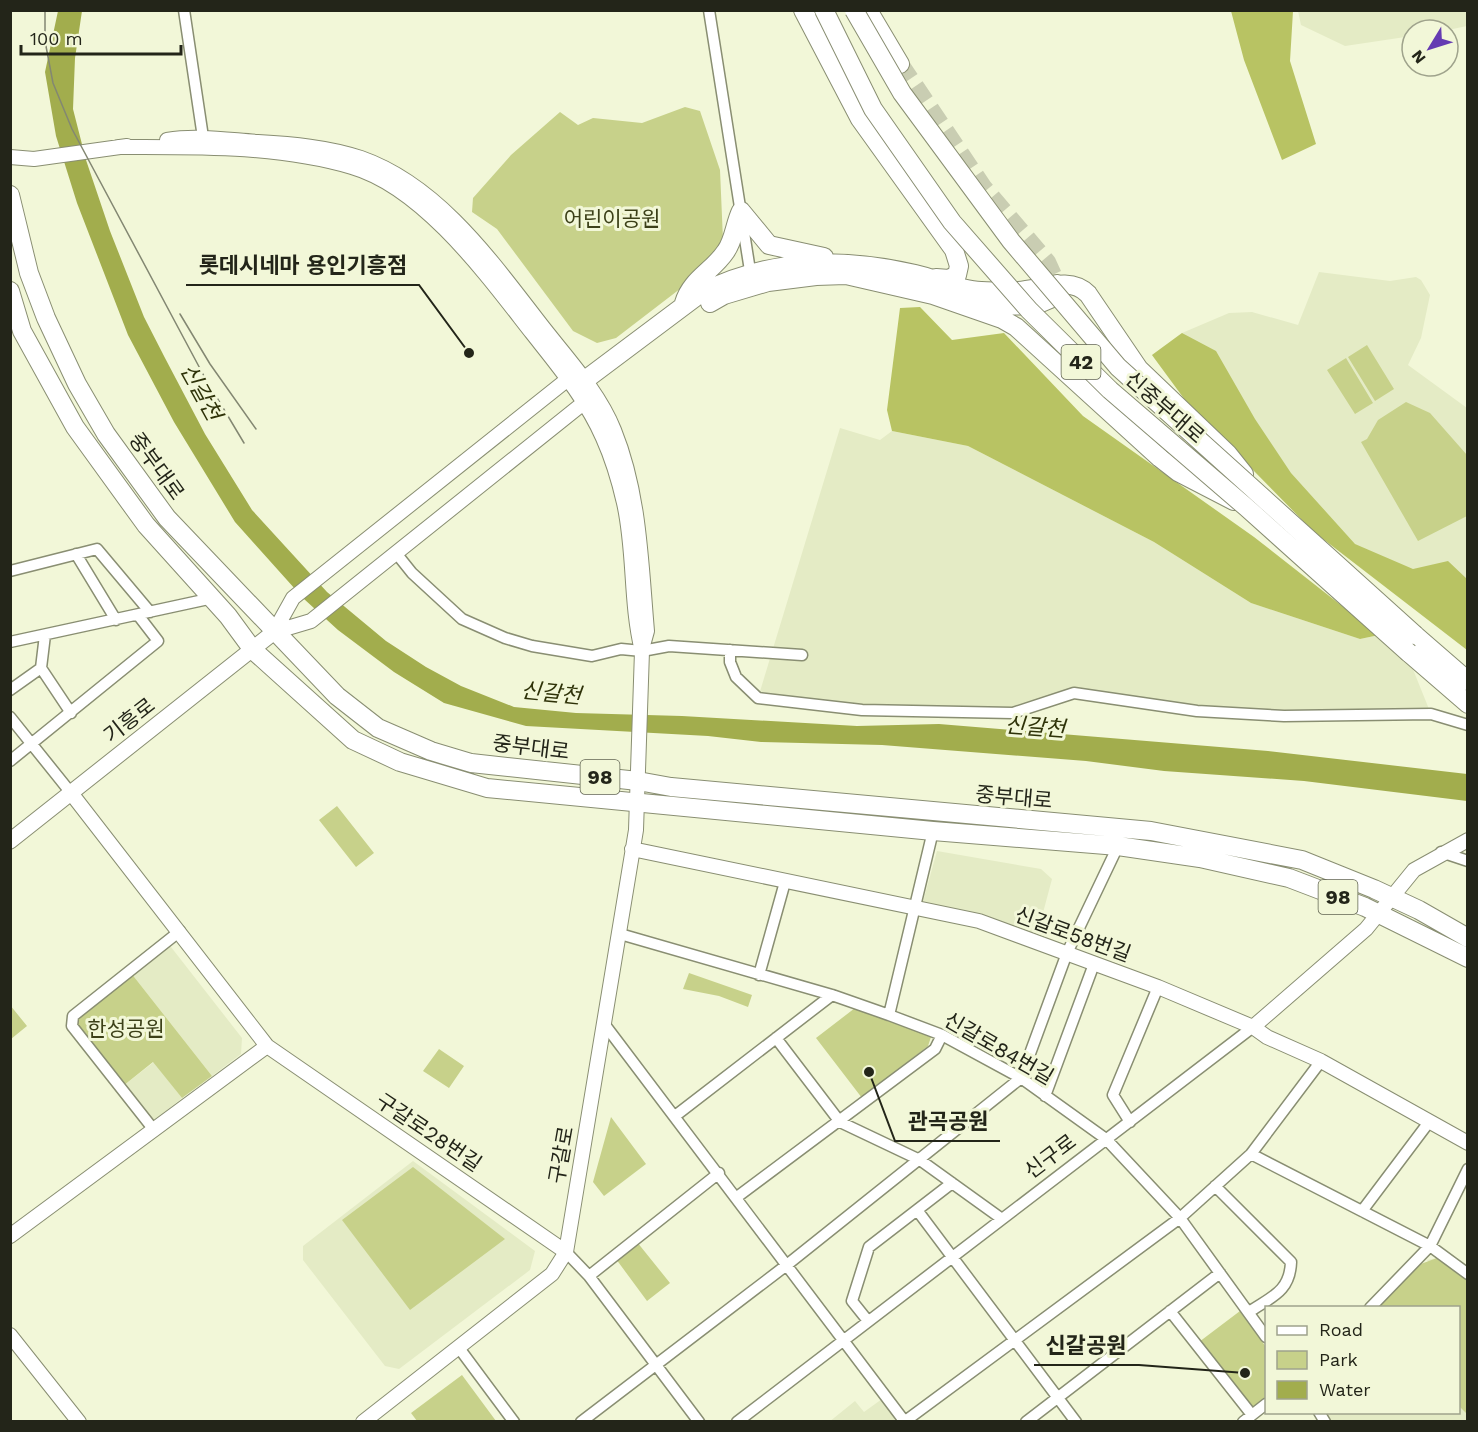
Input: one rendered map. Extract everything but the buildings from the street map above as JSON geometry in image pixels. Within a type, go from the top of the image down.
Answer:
[{"type":"main road","points":[[803,10],[860,119],[954,250],[959,266],[957,275],[932,286]]},
{"type":"main road","name":"신중부대로","points":[[824,10],[873,109],[952,222],[1029,310],[1110,390],[1253,501],[1467,681]]},
{"type":"main road","name":"신중부대로","points":[[854,10],[902,93],[1011,241],[1118,367],[1253,501],[1467,704]]},
{"type":"main road","points":[[868,10],[900,64]]},
{"type":"main road","name":"중부대로","points":[[10,195],[29,273],[46,318],[77,384],[106,434],[167,518],[194,543],[274,632],[337,696],[378,728],[431,751],[471,763],[638,781],[672,787],[1151,831],[1302,860],[1393,897],[1467,938]]},
{"type":"main road","points":[[741,211],[769,245],[813,253],[833,262]]},
{"type":"main road","points":[[683,306],[687,291],[727,251],[741,211]]},
{"type":"main road","points":[[583,386],[690,314],[752,280],[790,264],[833,262],[875,265],[932,286],[996,304],[1029,304],[1054,297],[1057,284],[1084,290],[1139,369],[1228,454],[1253,501]]},
{"type":"main road","points":[[583,386],[683,306],[720,284],[846,275],[932,286],[1002,319],[1034,342],[1160,459],[1178,472],[1253,501]]},
{"type":"main road","name":"중부대로","points":[[10,291],[22,331],[75,427],[140,516],[213,598],[253,650],[353,740],[399,762],[487,788],[933,831],[1118,846],[1200,858],[1289,879],[1380,913],[1467,958]]},
{"type":"main road","name":"기흥로","points":[[10,841],[274,632]]},
{"type":"street","points":[[184,10],[204,143]]},
{"type":"street","points":[[709,10],[752,280]]},
{"type":"street","name":"구갈로","points":[[10,157],[34,159],[187,137],[204,143],[301,144],[361,158],[393,174],[441,209],[484,252],[614,429],[636,499],[647,631],[642,651],[641,669],[639,803],[620,934],[566,1252],[552,1274],[363,1422]]},
{"type":"street","points":[[17,311],[12,336],[34,351]]},
{"type":"street","points":[[274,632],[311,621],[367,577],[583,386]]},
{"type":"street","points":[[274,632],[293,598],[347,555],[583,386]]},
{"type":"street","points":[[10,571],[97,549],[150,612]]},
{"type":"street","points":[[396,553],[419,580],[462,619],[505,638],[532,646],[592,656],[621,649],[642,651],[669,646],[802,655]]},
{"type":"street","points":[[76,554],[116,620]]},
{"type":"street","points":[[10,642],[213,598]]},
{"type":"street","points":[[10,761],[158,642],[138,615]]},
{"type":"street","points":[[45,635],[40,668],[71,713]]},
{"type":"street","points":[[730,650],[730,662],[736,677],[758,698],[862,710],[1013,713],[1074,693],[1197,711],[1284,717],[1431,714],[1467,725]]},
{"type":"street","points":[[10,690],[40,668]]},
{"type":"street","points":[[10,717],[71,793]]},
{"type":"street","name":"구갈로28번길","points":[[71,793],[267,1046],[566,1252]]},
{"type":"street","points":[[889,1015],[933,831]]},
{"type":"street","name":"신구로","points":[[736,1422],[1253,1027],[1313,976],[1380,913],[1414,870],[1441,852],[1462,843]]},
{"type":"street","points":[[581,1422],[788,1264],[1021,1078],[1067,953],[1118,846]]},
{"type":"street","name":"신갈로58번길","points":[[632,849],[979,921],[1158,987],[1253,1027],[1267,1037],[1321,1061],[1467,1143]]},
{"type":"street","points":[[1441,852],[1467,861]]},
{"type":"street","points":[[759,975],[785,882]]},
{"type":"street","points":[[154,1130],[72,1026],[73,1016],[180,931]]},
{"type":"street","name":"신갈로84번길","points":[[620,934],[832,995],[889,1015],[942,1035],[1021,1078],[1106,1139],[1180,1218],[1265,1336]]},
{"type":"street","points":[[1045,1096],[1094,964]]},
{"type":"street","points":[[1130,1122],[1113,1095],[1158,987]]},
{"type":"street","points":[[675,1116],[832,995]]},
{"type":"street","points":[[605,1025],[905,1421],[1180,1218],[1251,1154],[1321,1061]]},
{"type":"street","points":[[737,1197],[935,1049],[942,1035]]},
{"type":"street","points":[[776,1038],[840,1122],[920,1160],[1002,1219]]},
{"type":"street","points":[[10,1236],[267,1046]]},
{"type":"street","points":[[1362,1211],[1429,1122]]},
{"type":"street","points":[[1251,1154],[1430,1246],[1467,1274]]},
{"type":"street","points":[[1372,1306],[1430,1246],[1467,1169]]},
{"type":"street","points":[[589,1276],[719,1173]]},
{"type":"street","points":[[868,1321],[852,1301],[869,1247],[952,1184]]},
{"type":"street","points":[[1215,1186],[1291,1262],[1290,1277],[1284,1288],[1248,1312]]},
{"type":"street","points":[[917,1210],[1076,1422]]},
{"type":"street","points":[[566,1252],[589,1276],[699,1422]]},
{"type":"street","points":[[1026,1422],[1220,1273]]},
{"type":"street","points":[[1170,1311],[1247,1418],[1265,1405]]},
{"type":"street","points":[[10,1335],[79,1422]]},
{"type":"street","points":[[459,1348],[514,1422]]},
{"type":"shaded area","points":[[1231,11],[1293,11],[1290,61],[1316,144],[1282,160],[1244,60]]},
{"type":"shaded area","points":[[1298,11],[1467,11],[1467,26],[1460,27],[1460,18],[1400,18],[1400,38],[1345,46],[1301,25]]},
{"type":"shaded area","points":[[1319,272],[1390,281],[1416,277],[1421,280],[1430,295],[1421,338],[1408,365],[1467,408],[1467,615],[1314,532],[1188,404],[1152,355],[1182,333],[1229,313],[1252,312],[1298,325]]},
{"type":"shaded area","points":[[920,307],[952,340],[1004,333],[1083,416],[1254,537],[1379,635],[1360,639],[1251,603],[1154,542],[968,446],[892,431],[887,410],[900,308]]},
{"type":"shaded area","points":[[1182,333],[1216,351],[1255,419],[1291,473],[1355,544],[1413,569],[1448,561],[1467,579],[1467,650],[1314,532],[1188,404],[1152,355]]},
{"type":"shaded area","points":[[840,428],[880,440],[892,431],[968,446],[1154,542],[1251,603],[1360,639],[1379,635],[1410,662],[1431,714],[1284,716],[1074,693],[1013,713],[862,710],[758,698]]},
{"type":"shaded area","points":[[937,851],[1041,869],[1052,879],[1036,939],[922,905]]},
{"type":"shaded area","points":[[166,946],[171,947],[242,1038],[241,1054],[212,1076],[131,973]]},
{"type":"shaded area","points":[[154,1062],[182,1098],[152,1122],[123,1086]]},
{"type":"shaded area","points":[[413,1161],[535,1251],[530,1270],[399,1369],[385,1366],[303,1260],[303,1246]]},
{"type":"shaded area","points":[[1437,1258],[1467,1281],[1467,1421],[1331,1421],[1326,1414],[1460,1414],[1460,1306],[1457,1306],[1427,1260]]},
{"type":"shaded area","points":[[882,1399],[895,1417],[894,1421],[829,1422],[855,1401],[864,1412]]},
{"type":"green space","name":"어린이공원","points":[[685,107],[700,111],[720,170],[723,240],[715,262],[616,338],[597,343],[573,331],[497,229],[472,212],[473,198],[511,155],[560,112],[578,125],[593,118],[642,123]]},
{"type":"green space","points":[[1367,345],[1394,389],[1375,401],[1348,357]]},
{"type":"green space","points":[[1346,358],[1373,403],[1355,414],[1327,370]]},
{"type":"green space","points":[[1406,402],[1430,413],[1467,455],[1467,516],[1418,541],[1361,442],[1367,439],[1378,420]]},
{"type":"green space","points":[[337,806],[374,853],[356,867],[319,820]]},
{"type":"green space","name":"한성공원","points":[[131,973],[212,1076],[182,1098],[153,1062],[123,1086],[76,1027],[79,1015]]},
{"type":"green space","points":[[689,973],[752,995],[748,1007],[719,996],[683,989]]},
{"type":"green space","points":[[10,1005],[27,1026],[11,1039],[10,1039]]},
{"type":"green space","points":[[855,1008],[931,1037],[928,1046],[862,1098],[816,1038]]},
{"type":"green space","points":[[439,1049],[464,1066],[449,1088],[423,1071]]},
{"type":"green space","points":[[611,1117],[646,1164],[604,1196],[593,1182]]},
{"type":"green space","points":[[413,1167],[505,1239],[410,1310],[342,1220]]},
{"type":"green space","points":[[637,1242],[670,1283],[647,1301],[616,1259]]},
{"type":"green space","points":[[1437,1258],[1467,1281],[1467,1414],[1460,1407],[1460,1306],[1377,1306],[1418,1265]]},
{"type":"green space","points":[[1240,1311],[1265,1346],[1265,1401],[1253,1409],[1199,1342]]},
{"type":"green space","points":[[462,1375],[496,1421],[417,1421],[411,1413]]},
{"type":"water","points":[[58,11],[82,11],[75,58],[73,109],[86,160],[110,231],[144,317],[205,434],[252,510],[327,592],[386,641],[426,667],[461,686],[514,707],[576,713],[682,716],[857,726],[939,724],[1268,751],[1467,774],[1467,801],[1304,781],[1164,771],[1086,761],[882,745],[761,742],[708,736],[526,726],[444,703],[394,672],[338,630],[304,599],[235,522],[174,422],[128,335],[77,203],[56,136],[45,72]]},
{"type":"tunnel","points":[[900,64],[983,187],[1047,262],[1057,284]]},
{"type":"tram line","points":[[45,10],[45,41],[53,83],[72,129],[204,376],[244,443]]},
{"type":"tram line","points":[[180,314],[210,364],[256,429]]},
{"type":"place","name":"롯데시네마 용인기흥점","points":[[469,353]]},
{"type":"place","name":"관곡공원","points":[[869,1072]]},
{"type":"place","name":"신갈공원","points":[[1245,1373]]},
{"type":"water label","name":"신갈천","points":[[201,392]]},
{"type":"water label","name":"신갈천","points":[[551,693]]},
{"type":"water label","name":"신갈천","points":[[1035,727]]}]
